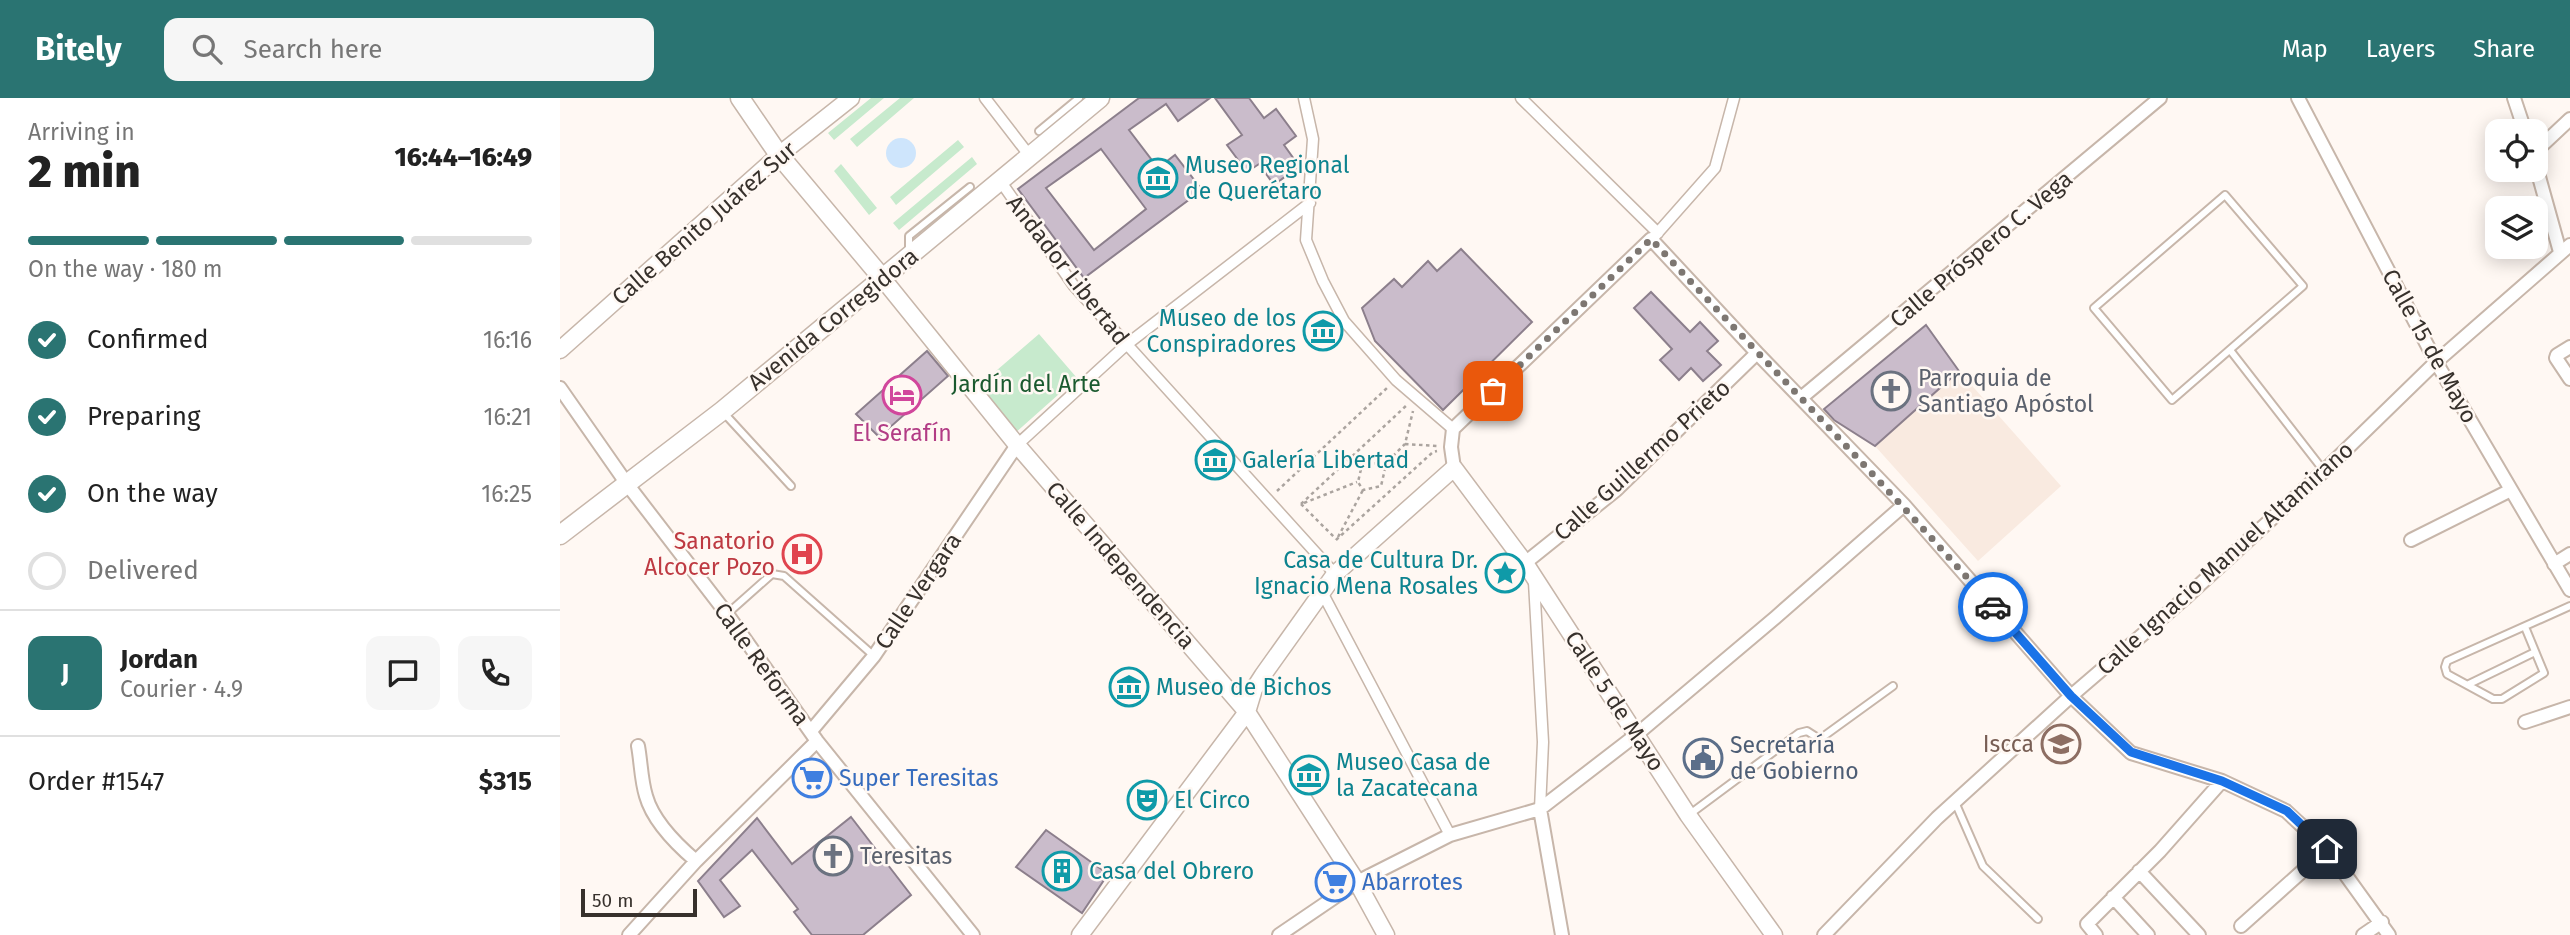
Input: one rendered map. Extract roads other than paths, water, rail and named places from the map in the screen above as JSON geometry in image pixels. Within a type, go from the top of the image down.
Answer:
[{"type":"main road","points":[[740,98],[779,155],[883,279]]},
{"type":"main road","name":"Avenida Corregidora","points":[[560,534],[722,411],[1001,183],[1029,155],[1100,98]]},
{"type":"street","name":"Calle Benito Juárez Sur","points":[[560,350],[779,155],[851,98]]},
{"type":"street","points":[[985,98],[1029,155]]},
{"type":"street","points":[[1304,98],[1313,139],[1306,240]]},
{"type":"street","points":[[1521,98],[1655,236],[1757,354],[1904,505],[2071,696],[2131,752],[2222,781],[2287,811],[2327,849],[2389,935]]},
{"type":"street","points":[[1080,935],[1247,712],[1254,689],[1335,574],[1454,468],[1451,447],[1453,429],[1655,236],[1716,168],[1734,98]]},
{"type":"street","name":"Calle Próspero C. Vega","points":[[1801,398],[2160,98]]},
{"type":"street","name":"Calle 15 de Mayo","points":[[2298,98],[2436,362],[2570,590]]},
{"type":"street","points":[[2514,98],[2521,119]]},
{"type":"street","points":[[2548,140],[2570,119]]},
{"type":"street","points":[[2542,182],[2565,249]]},
{"type":"street","name":"Andador Libertad","points":[[1001,183],[1074,286],[1335,574]]},
{"type":"street","points":[[1017,445],[1126,345],[1310,203]]},
{"type":"street","points":[[1294,215],[1344,321],[1396,380],[1453,429]]},
{"type":"street","name":"Calle Ignacio Manuel Altamirano","points":[[1824,935],[1955,802],[2071,696],[2184,599],[2324,471],[2436,362],[2565,249]]},
{"type":"street","name":"Calle Independencia","points":[[883,279],[1017,445],[1247,712],[1357,881],[1386,935]]},
{"type":"street","points":[[2570,347],[2556,358],[2570,379]]},
{"type":"street","name":"Calle Guillermo Prieto","points":[[1529,570],[1757,354]]},
{"type":"street","name":"Calle Reforma","points":[[560,388],[627,484],[727,614],[814,736],[972,935]]},
{"type":"street","name":"Calle Vergara","points":[[629,935],[814,736],[874,656],[1017,445]]},
{"type":"street","name":"Calle 5 de Mayo","points":[[1454,468],[1529,570],[1688,815],[1774,935]]},
{"type":"street","points":[[2411,540],[2511,490]]},
{"type":"street","points":[[1279,935],[1357,881],[1450,835],[1541,809],[1636,735],[1904,505]]},
{"type":"street","points":[[2554,564],[2570,554]]},
{"type":"street","points":[[1529,570],[1543,742],[1541,809],[1562,935]]},
{"type":"street","points":[[1323,594],[1450,835]]},
{"type":"street","points":[[2525,722],[2570,708]]},
{"type":"street","points":[[638,746],[646,796],[655,816],[681,849],[696,861]]},
{"type":"street","points":[[2096,935],[2087,924],[2160,851],[2222,781]]},
{"type":"street","points":[[2241,926],[2327,849]]},
{"type":"street","points":[[2139,871],[2199,935]]},
{"type":"street","points":[[2113,897],[2148,935]]},
{"type":"street","points":[[2363,935],[2382,922]]},
{"type":"lane","points":[[1039,131],[1079,98]]},
{"type":"lane","points":[[909,257],[909,236],[970,187]]},
{"type":"lane","points":[[2225,195],[2303,286],[2230,350],[2172,400],[2094,308],[2225,195]]},
{"type":"lane","points":[[2230,350],[2324,471]]},
{"type":"lane","points":[[722,411],[791,486]]},
{"type":"lane","points":[[727,614],[772,573],[785,576],[874,656]]},
{"type":"lane","points":[[2525,627],[2544,673],[2502,699],[2493,699],[2446,674],[2447,661],[2570,606]]},
{"type":"lane","points":[[2467,685],[2535,652]]},
{"type":"lane","points":[[1688,815],[1799,733],[1807,731],[1818,738],[1824,736],[1893,686]]},
{"type":"lane","points":[[1955,802],[1983,866],[2038,919]]},
{"type":"water","points":[[901,138],[912,142],[916,153],[912,164],[901,168],[890,164],[886,153],[890,142]]},
{"type":"place","name":"Museo Regional de Querétaro","points":[[1158,178]]},
{"type":"place","name":"Museo de los Conspiradores","points":[[1323,331]]},
{"type":"place","name":"Parroquia de Santiago Apóstol","points":[[1891,391]]},
{"type":"place","name":"El Serafín","points":[[902,395]]},
{"type":"place","name":"Galería Libertad","points":[[1215,460]]},
{"type":"place","name":"Sanatorio Alcocer Pozo","points":[[802,554]]},
{"type":"place","name":"Casa de Cultura Dr. Ignacio Mena Rosales","points":[[1505,573]]},
{"type":"place","name":"Museo de Bichos","points":[[1129,687]]},
{"type":"place","name":"Iscca","points":[[2061,744]]},
{"type":"place","name":"Secretaría de Gobierno","points":[[1703,758]]},
{"type":"place","name":"Museo Casa de la Zacatecana","points":[[1309,775]]},
{"type":"place","name":"Super Teresitas","points":[[812,778]]},
{"type":"place","name":"El Circo","points":[[1147,800]]},
{"type":"place","name":"Teresitas","points":[[833,856]]},
{"type":"place","name":"Casa del Obrero","points":[[1062,871]]},
{"type":"place","name":"Abarrotes","points":[[1335,882]]},
{"type":"park label","name":"Jardín del Arte","points":[[1026,384]]}]
